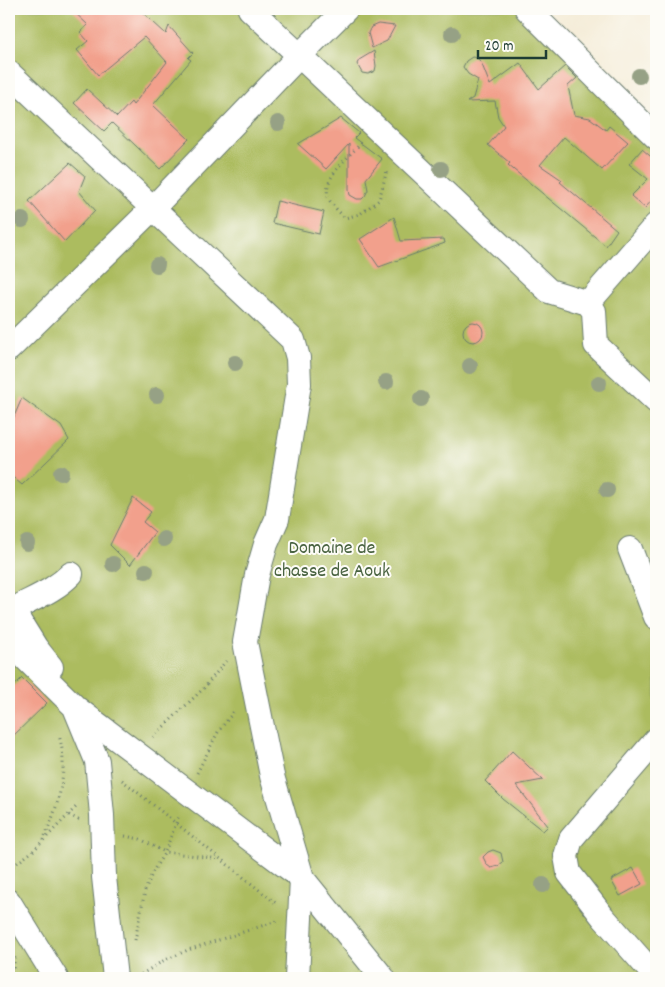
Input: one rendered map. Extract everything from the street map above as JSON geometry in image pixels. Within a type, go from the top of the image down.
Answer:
[{"type":"street","points":[[250,9],[549,291],[588,303],[594,311],[596,345],[656,402]]},
{"type":"street","points":[[9,349],[153,208],[346,9]]},
{"type":"street","points":[[527,9],[656,137]]},
{"type":"street","points":[[9,73],[293,340],[298,358],[299,384],[278,519],[266,544],[257,575],[245,642],[272,776],[302,878],[295,917],[297,978]]},
{"type":"street","points":[[588,303],[656,225]]},
{"type":"street","points":[[630,549],[656,617]]},
{"type":"street","points":[[72,574],[48,593],[20,606],[16,616],[36,648],[71,690],[97,761],[103,832],[104,877],[115,978]]},
{"type":"street","points":[[9,642],[76,708],[302,878],[383,978]]},
{"type":"street","points":[[656,740],[571,839],[566,856],[569,873],[603,917],[656,977]]},
{"type":"street","points":[[9,902],[56,978]]},
{"type":"path","points":[[376,126],[329,179],[327,189],[329,200],[345,218],[360,214],[379,200],[393,143]]},
{"type":"path","points":[[134,946],[145,891],[153,871],[165,852],[187,793],[218,732],[231,714],[255,688]]},
{"type":"path","points":[[44,839],[55,813],[62,784],[62,745],[57,728]]},
{"type":"path","points":[[97,761],[295,917]]},
{"type":"path","points":[[68,815],[103,832],[140,839],[165,852],[220,859]]},
{"type":"path","points":[[135,978],[163,961],[188,950],[276,921],[295,917]]},
{"type":"green space","name":"Domaine de chasse de Aouk","points":[[9,9],[527,9],[656,137],[656,978],[9,978]]},
{"type":"building","points":[[71,9],[139,9],[166,34],[169,26],[193,53],[188,58],[191,60],[153,105],[189,139],[160,169],[112,123],[104,131],[74,103],[87,89],[117,117],[131,102],[133,105],[167,62],[144,37],[98,75],[77,50],[88,41],[80,32],[88,25]]},
{"type":"building","points":[[378,24],[395,26],[387,41],[372,48],[368,33],[371,27]]},
{"type":"building","points":[[374,51],[375,71],[368,74],[362,73],[357,64],[359,60]]},
{"type":"building","points":[[472,57],[477,58],[481,62],[490,85],[520,63],[539,89],[565,66],[577,78],[568,86],[574,115],[590,118],[606,130],[609,126],[628,142],[602,170],[564,137],[540,165],[562,180],[560,182],[617,230],[606,246],[508,165],[510,163],[488,145],[504,126],[498,117],[495,101],[467,102],[473,98],[478,80],[468,74],[463,67],[466,61]]},
{"type":"building","points":[[341,118],[359,133],[354,138],[382,159],[366,179],[368,190],[362,199],[357,199],[350,195],[349,144],[326,169],[298,144]]},
{"type":"building","points":[[642,149],[656,161],[656,196],[645,208],[631,196],[648,179],[629,164]]},
{"type":"building","points":[[70,163],[85,176],[79,191],[95,210],[65,242],[29,201]]},
{"type":"building","points":[[277,201],[324,212],[319,234],[272,223]]},
{"type":"building","points":[[394,217],[401,241],[444,239],[445,243],[379,267],[360,239]]},
{"type":"building","points":[[473,322],[480,325],[483,332],[480,339],[473,342],[466,339],[463,332],[466,325]]},
{"type":"building","points":[[22,398],[61,426],[69,440],[22,485],[9,474],[9,419],[13,419]]},
{"type":"building","points":[[133,498],[151,512],[143,522],[155,532],[130,565],[110,545]]},
{"type":"building","points":[[22,678],[47,703],[9,740],[9,691]]},
{"type":"building","points":[[512,751],[543,780],[516,785],[548,826],[543,831],[503,799],[485,781]]},
{"type":"building","points":[[493,850],[501,853],[503,862],[491,868],[483,857]]},
{"type":"building","points":[[633,868],[642,884],[620,896],[611,880]]}]
